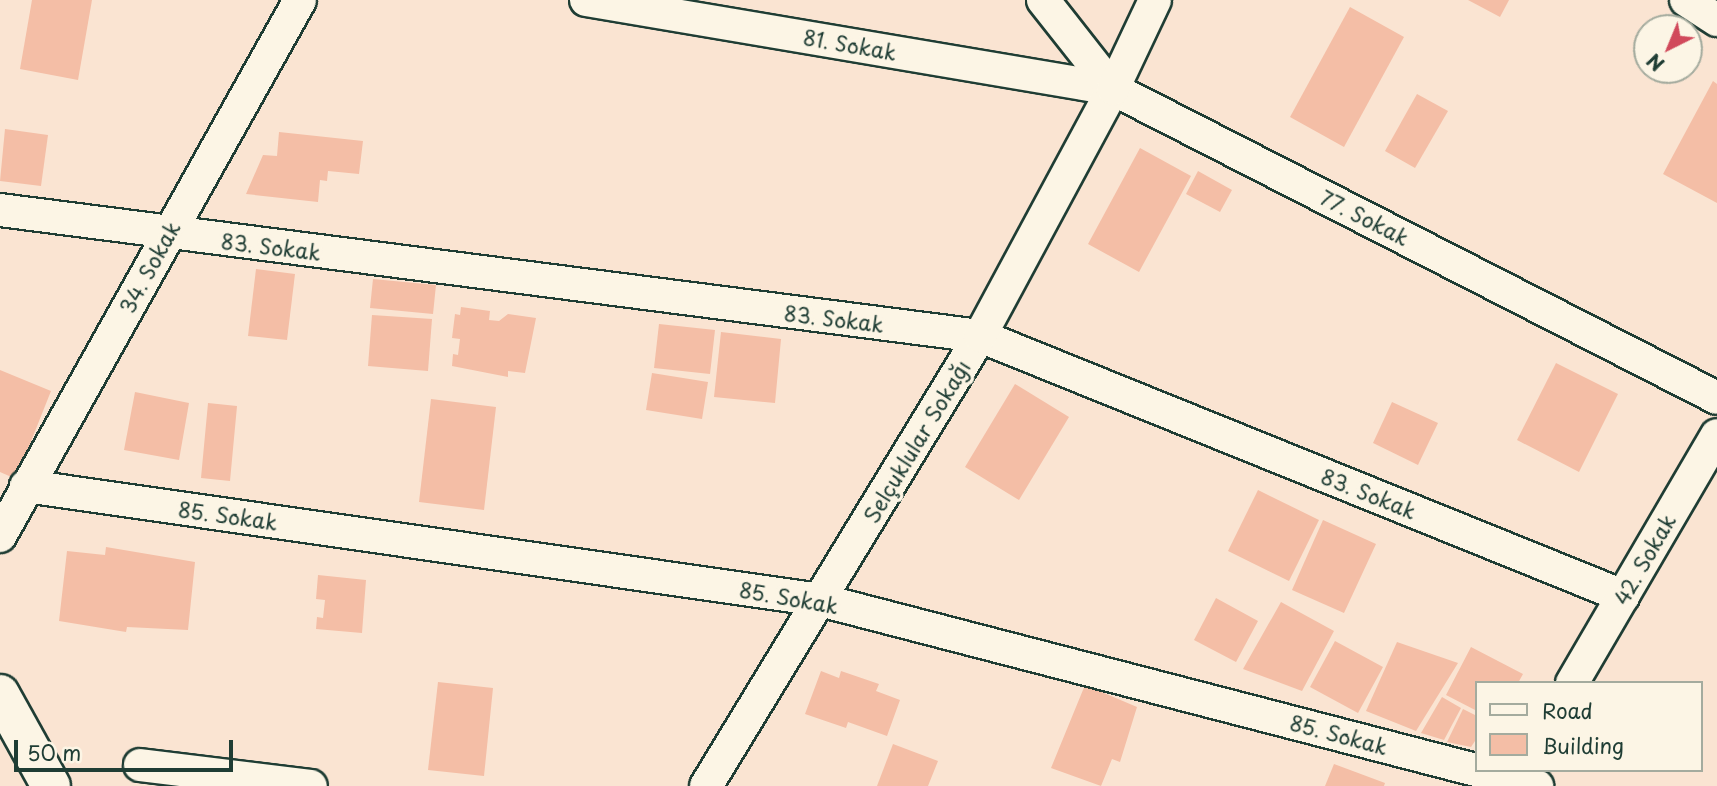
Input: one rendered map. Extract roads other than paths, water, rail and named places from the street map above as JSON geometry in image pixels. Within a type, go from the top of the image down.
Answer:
[{"type":"main road","points":[[0,694],[51,786]]},
{"type":"street","name":"34. Sokak","points":[[0,536],[300,0]]},
{"type":"street","name":"81. Sokak","points":[[586,0],[1113,89]]},
{"type":"street","name":"77. Sokak","points":[[1043,0],[1113,89],[1717,398]]},
{"type":"street","name":"Selçuklular Sokağı","points":[[706,786],[980,336],[1113,89],[1154,0]]},
{"type":"street","points":[[1686,0],[1717,20]]},
{"type":"street","name":"83. Sokak","points":[[0,210],[980,336],[1623,596]]},
{"type":"street","name":"42. Sokak","points":[[1573,681],[1717,435]]},
{"type":"street","name":"85. Sokak","points":[[26,486],[820,600],[1476,768]]},
{"type":"street","points":[[140,765],[311,786]]},
{"type":"street","name":"85. Sokak","points":[[1490,772],[1521,780]]}]
